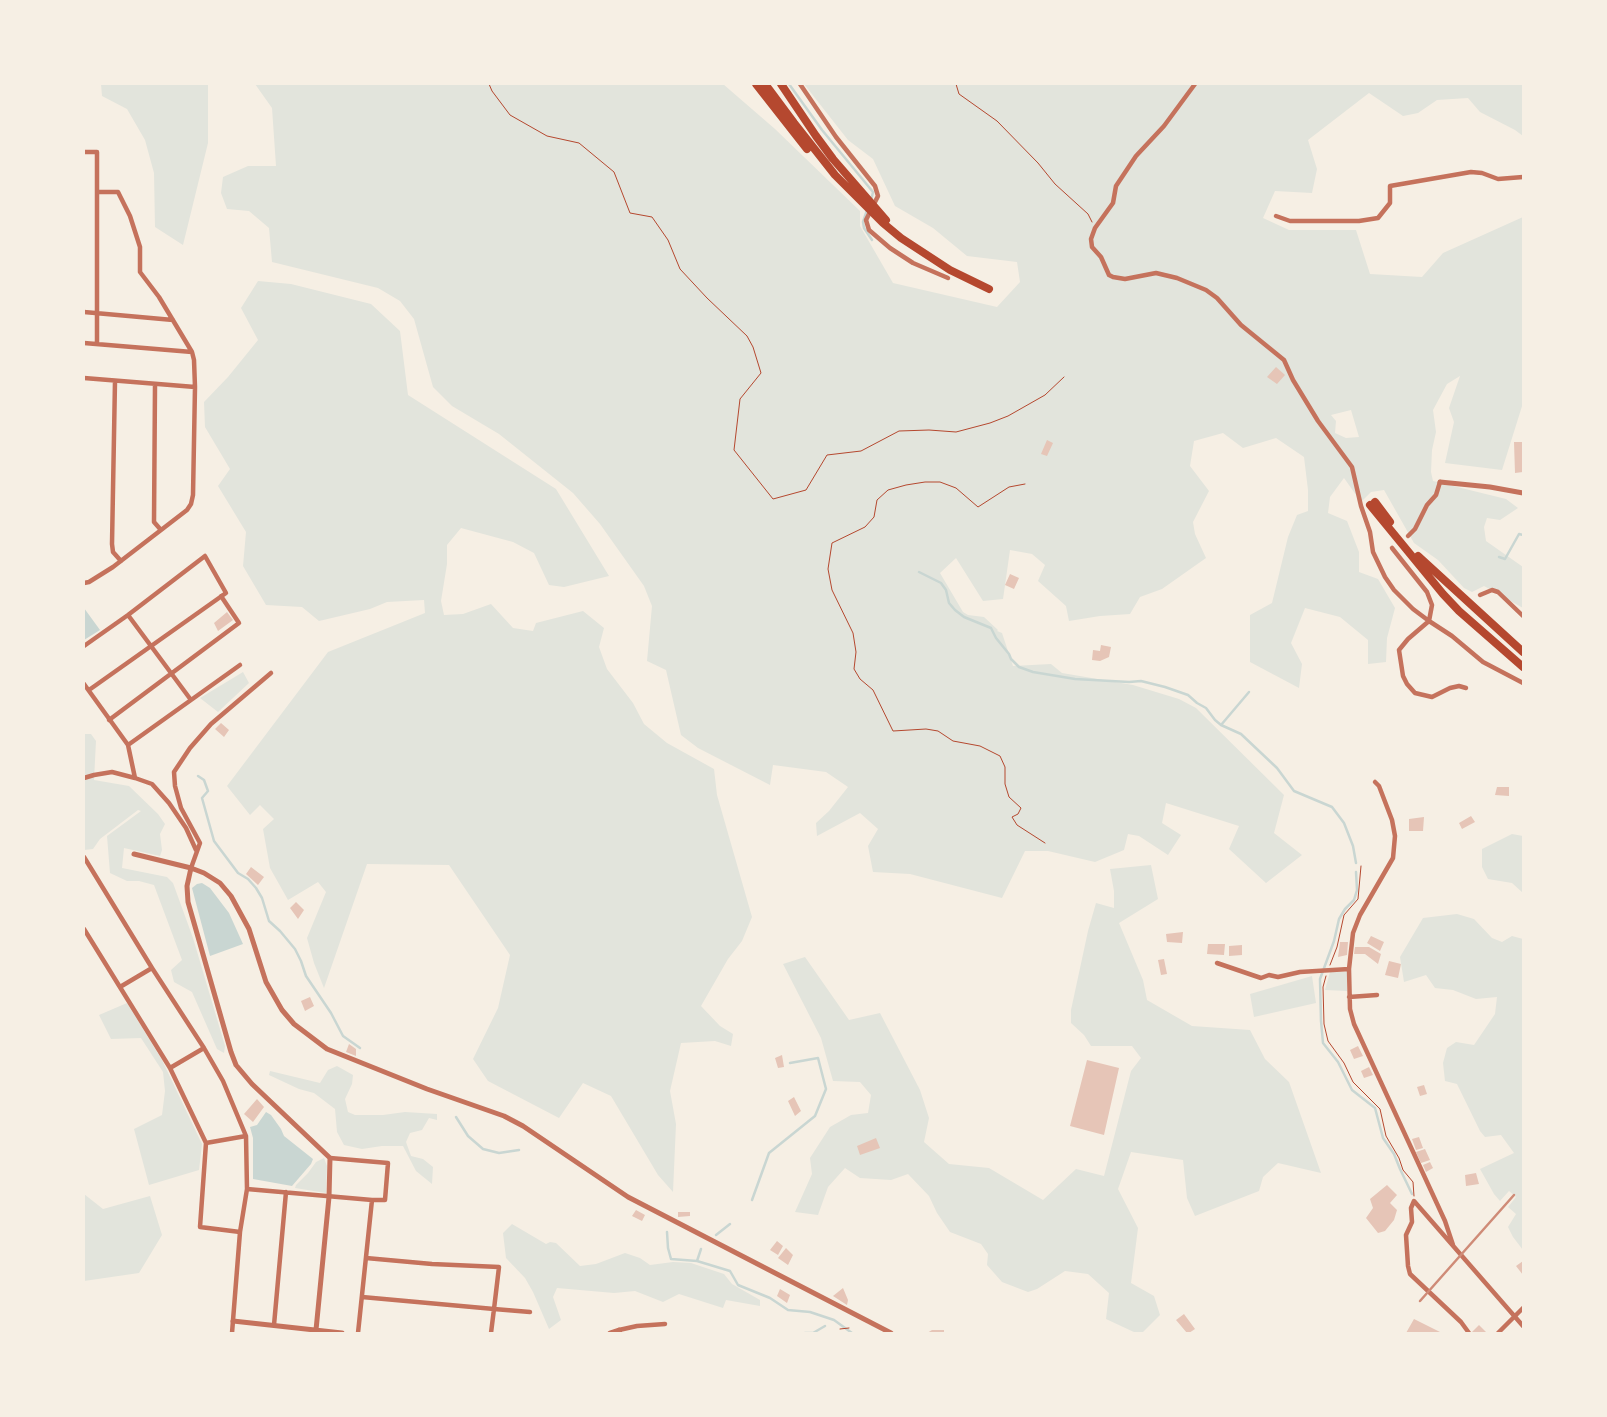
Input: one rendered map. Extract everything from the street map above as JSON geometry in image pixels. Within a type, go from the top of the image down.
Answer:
[{"type":"highway","points":[[756,84],[807,149],[829,163]]},
{"type":"highway","points":[[765,84],[829,163],[885,221]]},
{"type":"highway","points":[[770,84],[829,163]]},
{"type":"highway","points":[[781,84],[816,136],[835,175],[885,221],[925,250],[989,288]]},
{"type":"highway","points":[[1523,652],[1420,559],[1372,504],[1443,594],[1523,667]]},
{"type":"street","points":[[800,84],[836,137],[875,186],[878,196],[866,220],[869,230],[890,248],[913,263],[948,278]]},
{"type":"street","points":[[1195,84],[1164,126],[1130,165],[1115,189],[1113,203],[1094,228],[1091,239],[1092,247],[1101,257],[1111,276],[1125,279],[1156,273],[1177,278],[1206,290],[1241,325],[1284,360],[1293,380],[1318,421],[1352,467],[1361,506],[1370,532],[1373,552],[1385,577],[1394,590],[1413,610],[1452,636],[1483,662],[1523,683]]},
{"type":"street","points":[[84,152],[97,152],[97,344]]},
{"type":"street","points":[[1276,216],[1290,221],[1359,221],[1378,218],[1390,203],[1390,186],[1471,172],[1482,173],[1498,179],[1523,177]]},
{"type":"street","points":[[84,583],[89,582],[121,561],[187,510],[193,495],[195,387],[192,352],[173,320],[140,272],[140,247],[130,216],[118,192],[98,192]]},
{"type":"street","points":[[84,312],[173,320]]},
{"type":"street","points":[[84,343],[192,352]]},
{"type":"street","points":[[84,378],[195,387]]},
{"type":"street","points":[[115,381],[112,544],[113,552],[121,561]]},
{"type":"street","points":[[155,385],[154,522],[161,530]]},
{"type":"street","points":[[1408,536],[1416,529],[1427,505],[1436,495],[1440,482],[1490,487],[1523,493]]},
{"type":"street","points":[[1392,548],[1427,592],[1432,605],[1429,621],[1408,639],[1399,650],[1403,676],[1407,684],[1415,693],[1432,697],[1450,688],[1459,686],[1466,688]]},
{"type":"street","points":[[84,646],[205,556],[226,593],[89,690]]},
{"type":"street","points":[[1480,595],[1492,590],[1498,592],[1523,616]]},
{"type":"street","points":[[109,720],[239,623],[221,596]]},
{"type":"street","points":[[128,615],[191,700]]},
{"type":"street","points":[[128,745],[240,665]]},
{"type":"street","points":[[246,1189],[385,1200],[388,1163],[330,1158],[252,1084],[236,1065],[188,902],[187,886],[196,850],[200,843],[181,808],[175,786],[174,772],[190,748],[211,724],[271,673]]},
{"type":"street","points":[[84,684],[128,745],[135,778]]},
{"type":"street","points":[[84,778],[94,774],[112,772],[152,784],[169,803],[186,828],[196,850]]},
{"type":"street","points":[[1375,782],[1379,786],[1392,820],[1395,836],[1393,858],[1360,915],[1353,933],[1349,968],[1349,997],[1354,1024],[1445,1221],[1453,1245]]},
{"type":"street","points":[[134,854],[191,868],[211,876],[220,883],[231,896],[249,929],[266,982],[282,1010],[294,1024],[328,1049],[504,1116],[523,1126],[628,1197],[891,1333]]},
{"type":"street","points":[[84,857],[204,1048],[223,1082],[246,1136],[246,1189],[240,1232],[232,1333]]},
{"type":"street","points":[[84,929],[170,1068],[206,1143],[200,1227],[240,1232]]},
{"type":"street","points":[[1217,963],[1261,978],[1269,975],[1278,977],[1300,972],[1349,968]]},
{"type":"street","points":[[120,987],[152,968]]},
{"type":"street","points":[[1349,997],[1377,995]]},
{"type":"street","points":[[170,1068],[204,1048]]},
{"type":"street","points":[[206,1143],[246,1136]]},
{"type":"street","points":[[316,1330],[329,1197],[330,1158]]},
{"type":"street","points":[[274,1325],[286,1192]]},
{"type":"street","points":[[358,1333],[372,1200]]},
{"type":"street","points":[[1469,1333],[1452,1312],[1410,1274],[1406,1234],[1412,1222],[1411,1208],[1414,1201],[1523,1326]]},
{"type":"street","points":[[366,1258],[432,1264],[499,1267],[491,1333]]},
{"type":"street","points":[[362,1297],[530,1312]]},
{"type":"street","points":[[1498,1333],[1523,1308]]},
{"type":"street","points":[[233,1321],[342,1333]]},
{"type":"street","points":[[610,1333],[637,1326],[665,1324]]},
{"type":"path","points":[[489,84],[510,115],[547,136],[579,143],[614,172],[630,213],[652,218],[668,240],[680,269],[747,336],[753,347],[761,373],[740,398],[734,450],[772,499],[806,490],[827,455],[861,451],[899,431],[929,430],[956,432],[990,423],[1008,416],[1037,399],[1064,378]]},
{"type":"path","points":[[956,84],[959,94],[997,121],[1038,162],[1054,184],[1088,214],[1094,228]]},
{"type":"path","points":[[1025,484],[1009,487],[978,507],[956,488],[940,482],[925,482],[888,490],[877,500],[874,517],[865,527],[832,543],[828,569],[832,590],[853,633],[856,652],[854,669],[860,679],[874,690],[893,730],[926,729],[938,731],[953,741],[980,746],[1000,756],[1005,767],[1005,784],[1009,797],[1021,808],[1018,814],[1012,817],[1017,825],[1045,843]]},
{"type":"path","points":[[1361,866],[1358,899],[1344,915],[1337,947],[1323,987],[1324,1024],[1328,1041],[1344,1062],[1353,1082],[1380,1109],[1386,1136],[1399,1158],[1403,1170],[1413,1182],[1414,1201]]},
{"type":"path","points":[[840,1329],[849,1328]]},
{"type":"shaded area","points":[[101,84],[208,84],[208,143],[183,245],[155,227],[154,173],[145,140],[127,109],[102,96]]},
{"type":"shaded area","points":[[255,84],[723,84],[775,129],[860,211],[860,226],[893,283],[997,307],[1020,282],[1017,262],[967,256],[933,228],[895,206],[873,159],[848,140],[804,84],[1523,84],[1523,136],[1480,112],[1468,98],[1437,100],[1418,113],[1403,116],[1369,93],[1308,140],[1317,169],[1312,193],[1275,191],[1263,218],[1289,230],[1356,230],[1370,274],[1422,277],[1443,253],[1523,217],[1523,403],[1502,470],[1445,463],[1454,422],[1449,408],[1460,376],[1447,384],[1433,410],[1436,432],[1432,450],[1431,472],[1433,481],[1506,499],[1518,508],[1500,520],[1487,518],[1484,527],[1486,541],[1523,567],[1523,608],[1484,586],[1472,592],[1464,588],[1438,560],[1414,543],[1384,490],[1371,492],[1361,502],[1344,478],[1330,497],[1328,513],[1347,521],[1359,552],[1359,572],[1378,579],[1395,608],[1387,638],[1386,662],[1368,664],[1368,640],[1340,617],[1305,608],[1291,643],[1302,664],[1299,688],[1250,662],[1250,615],[1272,603],[1288,537],[1297,515],[1308,511],[1308,490],[1304,457],[1276,438],[1243,448],[1223,433],[1194,441],[1190,466],[1209,491],[1193,522],[1195,534],[1206,558],[1162,589],[1140,597],[1130,614],[1069,621],[1066,606],[1038,581],[1045,565],[1032,554],[1010,550],[1003,599],[983,601],[956,558],[940,573],[963,612],[968,615],[984,617],[997,631],[1002,633],[1013,666],[1051,664],[1062,673],[1133,685],[1179,699],[1196,708],[1284,795],[1274,833],[1302,855],[1266,883],[1229,849],[1239,826],[1166,803],[1162,823],[1181,835],[1168,855],[1139,836],[1128,834],[1124,850],[1095,862],[1048,851],[1025,851],[1002,898],[910,874],[873,872],[868,846],[878,829],[860,813],[817,836],[816,823],[829,811],[848,787],[826,772],[773,765],[770,785],[698,748],[681,735],[666,670],[647,661],[652,606],[644,586],[600,524],[573,493],[499,434],[452,406],[433,387],[414,319],[400,301],[378,288],[272,262],[269,228],[249,211],[227,209],[221,193],[223,177],[248,166],[276,166],[272,108]],"holes":[[[1351,410],[1359,437],[1346,438],[1335,433],[1336,421],[1331,415]]]},
{"type":"shaded area","points":[[258,281],[291,284],[371,304],[400,331],[408,395],[556,489],[609,576],[564,587],[549,585],[534,553],[513,542],[461,528],[447,545],[447,564],[441,601],[444,615],[463,614],[491,604],[513,628],[533,631],[536,623],[583,611],[604,628],[599,647],[607,669],[633,703],[644,724],[667,743],[714,769],[717,795],[752,917],[742,941],[728,959],[701,1006],[720,1026],[733,1034],[731,1046],[715,1041],[681,1043],[670,1091],[676,1124],[673,1192],[658,1175],[611,1096],[583,1083],[559,1118],[488,1081],[473,1059],[498,1008],[510,955],[449,865],[367,864],[324,988],[307,938],[326,892],[318,882],[288,900],[270,868],[263,829],[274,819],[260,805],[250,815],[227,786],[328,652],[425,613],[424,600],[387,602],[370,609],[319,621],[302,607],[266,605],[243,566],[246,532],[218,486],[230,469],[205,427],[204,402],[228,377],[258,340],[241,308]]},
{"type":"shaded area","points":[[84,608],[100,630],[84,640]]},
{"type":"shaded area","points":[[243,672],[249,683],[218,712],[200,698]]},
{"type":"shaded area","points":[[84,734],[91,734],[96,741],[94,780],[129,786],[158,814],[165,824],[160,834],[162,850],[160,856],[124,848],[122,868],[167,877],[173,883],[193,938],[225,1046],[224,1053],[217,1049],[192,992],[174,982],[171,970],[182,960],[154,885],[139,881],[127,881],[110,873],[107,836],[141,811],[138,810],[100,839],[93,849],[84,850]]},
{"type":"shaded area","points":[[1512,834],[1523,836],[1523,893],[1512,883],[1488,879],[1482,867],[1482,849]]},
{"type":"shaded area","points":[[1151,865],[1158,899],[1119,923],[1143,980],[1147,1000],[1192,1026],[1250,1030],[1265,1059],[1289,1082],[1321,1173],[1278,1163],[1263,1177],[1259,1191],[1195,1216],[1187,1198],[1183,1160],[1131,1152],[1118,1189],[1138,1228],[1131,1283],[1154,1296],[1160,1315],[1142,1333],[1136,1333],[1106,1319],[1109,1293],[1088,1274],[1065,1271],[1037,1289],[1028,1292],[1002,1282],[987,1265],[988,1254],[981,1244],[950,1232],[937,1213],[929,1196],[908,1174],[891,1180],[860,1178],[845,1168],[828,1187],[818,1215],[795,1212],[812,1174],[810,1158],[830,1127],[851,1115],[868,1113],[871,1095],[860,1082],[833,1081],[821,1038],[783,964],[805,957],[849,1020],[880,1013],[920,1090],[929,1118],[924,1142],[949,1164],[989,1168],[1043,1200],[1076,1169],[1104,1176],[1131,1071],[1141,1058],[1132,1046],[1091,1046],[1084,1035],[1071,1023],[1071,1010],[1096,903],[1114,908],[1114,891],[1110,869]]},
{"type":"shaded area","points":[[202,883],[210,888],[229,913],[243,944],[210,956],[192,888]]},
{"type":"shaded area","points":[[1457,914],[1474,919],[1492,938],[1502,942],[1512,936],[1523,939],[1523,1250],[1508,1227],[1516,1214],[1508,1207],[1516,1197],[1509,1191],[1500,1201],[1480,1169],[1514,1153],[1501,1135],[1485,1137],[1480,1131],[1457,1084],[1445,1081],[1443,1063],[1447,1048],[1456,1042],[1474,1045],[1495,1014],[1497,997],[1476,999],[1453,990],[1435,988],[1426,975],[1404,982],[1400,957],[1423,918]]},
{"type":"shaded area","points":[[1347,971],[1347,991],[1325,990],[1330,972]]},
{"type":"shaded area","points":[[1312,976],[1316,1003],[1254,1017],[1250,994]]},
{"type":"shaded area","points":[[127,1003],[162,1060],[202,1144],[199,1170],[149,1185],[134,1129],[162,1115],[165,1091],[163,1072],[141,1038],[111,1039],[99,1015]]},
{"type":"shaded area","points":[[337,1066],[353,1075],[352,1084],[345,1099],[348,1112],[355,1115],[383,1115],[405,1112],[437,1114],[437,1120],[429,1118],[422,1130],[410,1133],[406,1142],[411,1156],[423,1159],[433,1167],[432,1184],[416,1171],[403,1146],[382,1146],[362,1149],[344,1145],[337,1132],[335,1109],[314,1093],[299,1089],[269,1075],[270,1071],[320,1083],[328,1070]]},
{"type":"shaded area","points":[[266,1112],[271,1115],[284,1136],[313,1159],[292,1186],[253,1179],[253,1138],[250,1127],[257,1125]]},
{"type":"shaded area","points":[[324,1158],[327,1166],[326,1193],[295,1188],[316,1162]]},
{"type":"shaded area","points":[[84,1194],[103,1209],[150,1196],[162,1235],[139,1273],[84,1281]]},
{"type":"shaded area","points":[[512,1224],[546,1244],[550,1242],[556,1243],[580,1266],[596,1264],[625,1253],[640,1258],[650,1265],[673,1262],[691,1263],[724,1274],[732,1284],[760,1300],[760,1306],[726,1300],[723,1308],[679,1294],[663,1302],[635,1291],[614,1293],[557,1288],[553,1297],[561,1320],[549,1329],[525,1278],[506,1258],[503,1233]]},
{"type":"building","points":[[1276,367],[1285,375],[1277,384],[1267,377]]},
{"type":"building","points":[[1047,440],[1053,443],[1047,456],[1041,454]]},
{"type":"building","points":[[1514,442],[1523,442],[1523,472],[1515,473]]},
{"type":"building","points":[[1010,574],[1019,578],[1014,589],[1005,585]]},
{"type":"building","points":[[227,612],[233,620],[218,631],[214,623]]},
{"type":"building","points":[[1101,645],[1111,647],[1109,657],[1100,661],[1092,660],[1093,650],[1100,651]]},
{"type":"building","points":[[221,723],[229,730],[224,737],[215,729]]},
{"type":"building","points":[[1497,787],[1509,787],[1509,796],[1495,795]]},
{"type":"building","points":[[1471,816],[1475,822],[1462,829],[1459,823]]},
{"type":"building","points":[[1424,817],[1423,831],[1409,831],[1409,819]]},
{"type":"building","points":[[251,867],[264,877],[258,885],[246,874]]},
{"type":"building","points":[[296,902],[304,910],[298,919],[290,908]]},
{"type":"building","points":[[1183,932],[1182,943],[1167,942],[1166,934]]},
{"type":"building","points":[[1371,936],[1384,942],[1380,951],[1367,943]]},
{"type":"building","points":[[1340,942],[1348,942],[1347,955],[1338,957]]},
{"type":"building","points":[[1208,944],[1225,944],[1224,955],[1207,954]]},
{"type":"building","points":[[1242,945],[1242,955],[1229,956],[1229,946]]},
{"type":"building","points":[[1355,947],[1369,947],[1381,954],[1378,964],[1365,954],[1354,954]]},
{"type":"building","points":[[1164,959],[1167,974],[1161,975],[1158,960]]},
{"type":"building","points":[[1389,961],[1401,964],[1398,978],[1385,975]]},
{"type":"building","points":[[310,997],[314,1006],[305,1011],[301,1001]]},
{"type":"building","points":[[349,1044],[356,1049],[356,1056],[346,1052]]},
{"type":"building","points":[[1358,1046],[1363,1056],[1354,1059],[1350,1050]]},
{"type":"building","points":[[782,1055],[784,1067],[778,1068],[775,1058]]},
{"type":"building","points":[[1087,1060],[1119,1068],[1104,1135],[1070,1126]]},
{"type":"building","points":[[1369,1067],[1373,1075],[1364,1078],[1361,1071]]},
{"type":"building","points":[[1424,1085],[1427,1094],[1420,1096],[1417,1087]]},
{"type":"building","points":[[794,1097],[801,1111],[795,1116],[788,1101]]},
{"type":"building","points":[[257,1099],[264,1107],[253,1122],[244,1114]]},
{"type":"building","points":[[1419,1137],[1423,1148],[1416,1150],[1412,1139]]},
{"type":"building","points":[[876,1138],[880,1148],[860,1155],[857,1146]]},
{"type":"building","points":[[1425,1149],[1430,1160],[1421,1163],[1416,1152]]},
{"type":"building","points":[[1430,1162],[1433,1168],[1426,1172],[1423,1165]]},
{"type":"building","points":[[1476,1173],[1479,1184],[1466,1186],[1465,1175]]},
{"type":"building","points":[[1387,1185],[1397,1195],[1390,1203],[1397,1210],[1394,1220],[1385,1231],[1378,1233],[1366,1218],[1373,1208],[1370,1199]]},
{"type":"building","points":[[636,1210],[645,1215],[642,1221],[632,1216]]},
{"type":"building","points":[[678,1212],[690,1212],[690,1216],[678,1217]]},
{"type":"building","points":[[777,1241],[783,1246],[778,1255],[770,1250]]},
{"type":"building","points":[[786,1248],[793,1255],[788,1265],[778,1258]]},
{"type":"building","points":[[1523,1261],[1523,1275],[1516,1266]]},
{"type":"building","points":[[843,1288],[848,1300],[847,1305],[833,1296]]},
{"type":"building","points":[[780,1289],[790,1295],[787,1303],[777,1296]]},
{"type":"building","points":[[1184,1314],[1195,1329],[1189,1333],[1176,1320]]},
{"type":"building","points":[[1414,1319],[1442,1333],[1406,1333]]},
{"type":"building","points":[[1479,1325],[1487,1333],[1471,1333]]},
{"type":"building","points":[[932,1330],[944,1330],[944,1333],[927,1333]]},
{"type":"waterway","points":[[789,84],[822,130],[873,192],[871,201]]},
{"type":"waterway","points":[[867,210],[863,222],[864,228],[872,240]]},
{"type":"waterway","points":[[1499,557],[1505,559],[1519,534],[1523,535]]},
{"type":"waterway","points":[[919,572],[941,583],[946,590],[949,603],[955,610],[964,617],[991,628],[1011,659],[1019,667],[1033,672],[1075,679],[1141,681],[1165,687],[1188,695],[1206,708],[1221,725]]},
{"type":"waterway","points":[[1249,692],[1221,725],[1241,734],[1277,768],[1294,791],[1332,807],[1344,823],[1353,846],[1356,863]]},
{"type":"waterway","points":[[198,776],[204,780],[208,791],[202,798],[214,841],[238,873],[248,879],[256,888],[262,898],[269,921],[295,949],[306,976],[331,1013],[343,1036],[360,1048]]},
{"type":"waterway","points":[[1356,872],[1357,890],[1354,900],[1339,919],[1334,941],[1320,979],[1323,1043],[1338,1062],[1352,1090],[1375,1108],[1383,1138],[1394,1154],[1412,1194]]},
{"type":"waterway","points":[[752,1200],[769,1153],[815,1116],[826,1089],[818,1058],[790,1063]]},
{"type":"waterway","points":[[456,1117],[468,1136],[483,1149],[499,1153],[519,1150]]},
{"type":"waterway","points":[[716,1235],[730,1224]]},
{"type":"waterway","points":[[667,1232],[671,1259],[697,1261],[730,1271],[738,1285],[770,1298],[788,1310],[810,1312],[834,1320],[852,1333]]},
{"type":"waterway","points":[[697,1261],[701,1249]]},
{"type":"waterway","points":[[805,1333],[813,1333],[825,1326]]},
{"type":"railway","points":[[1420,1301],[1514,1195]]}]
